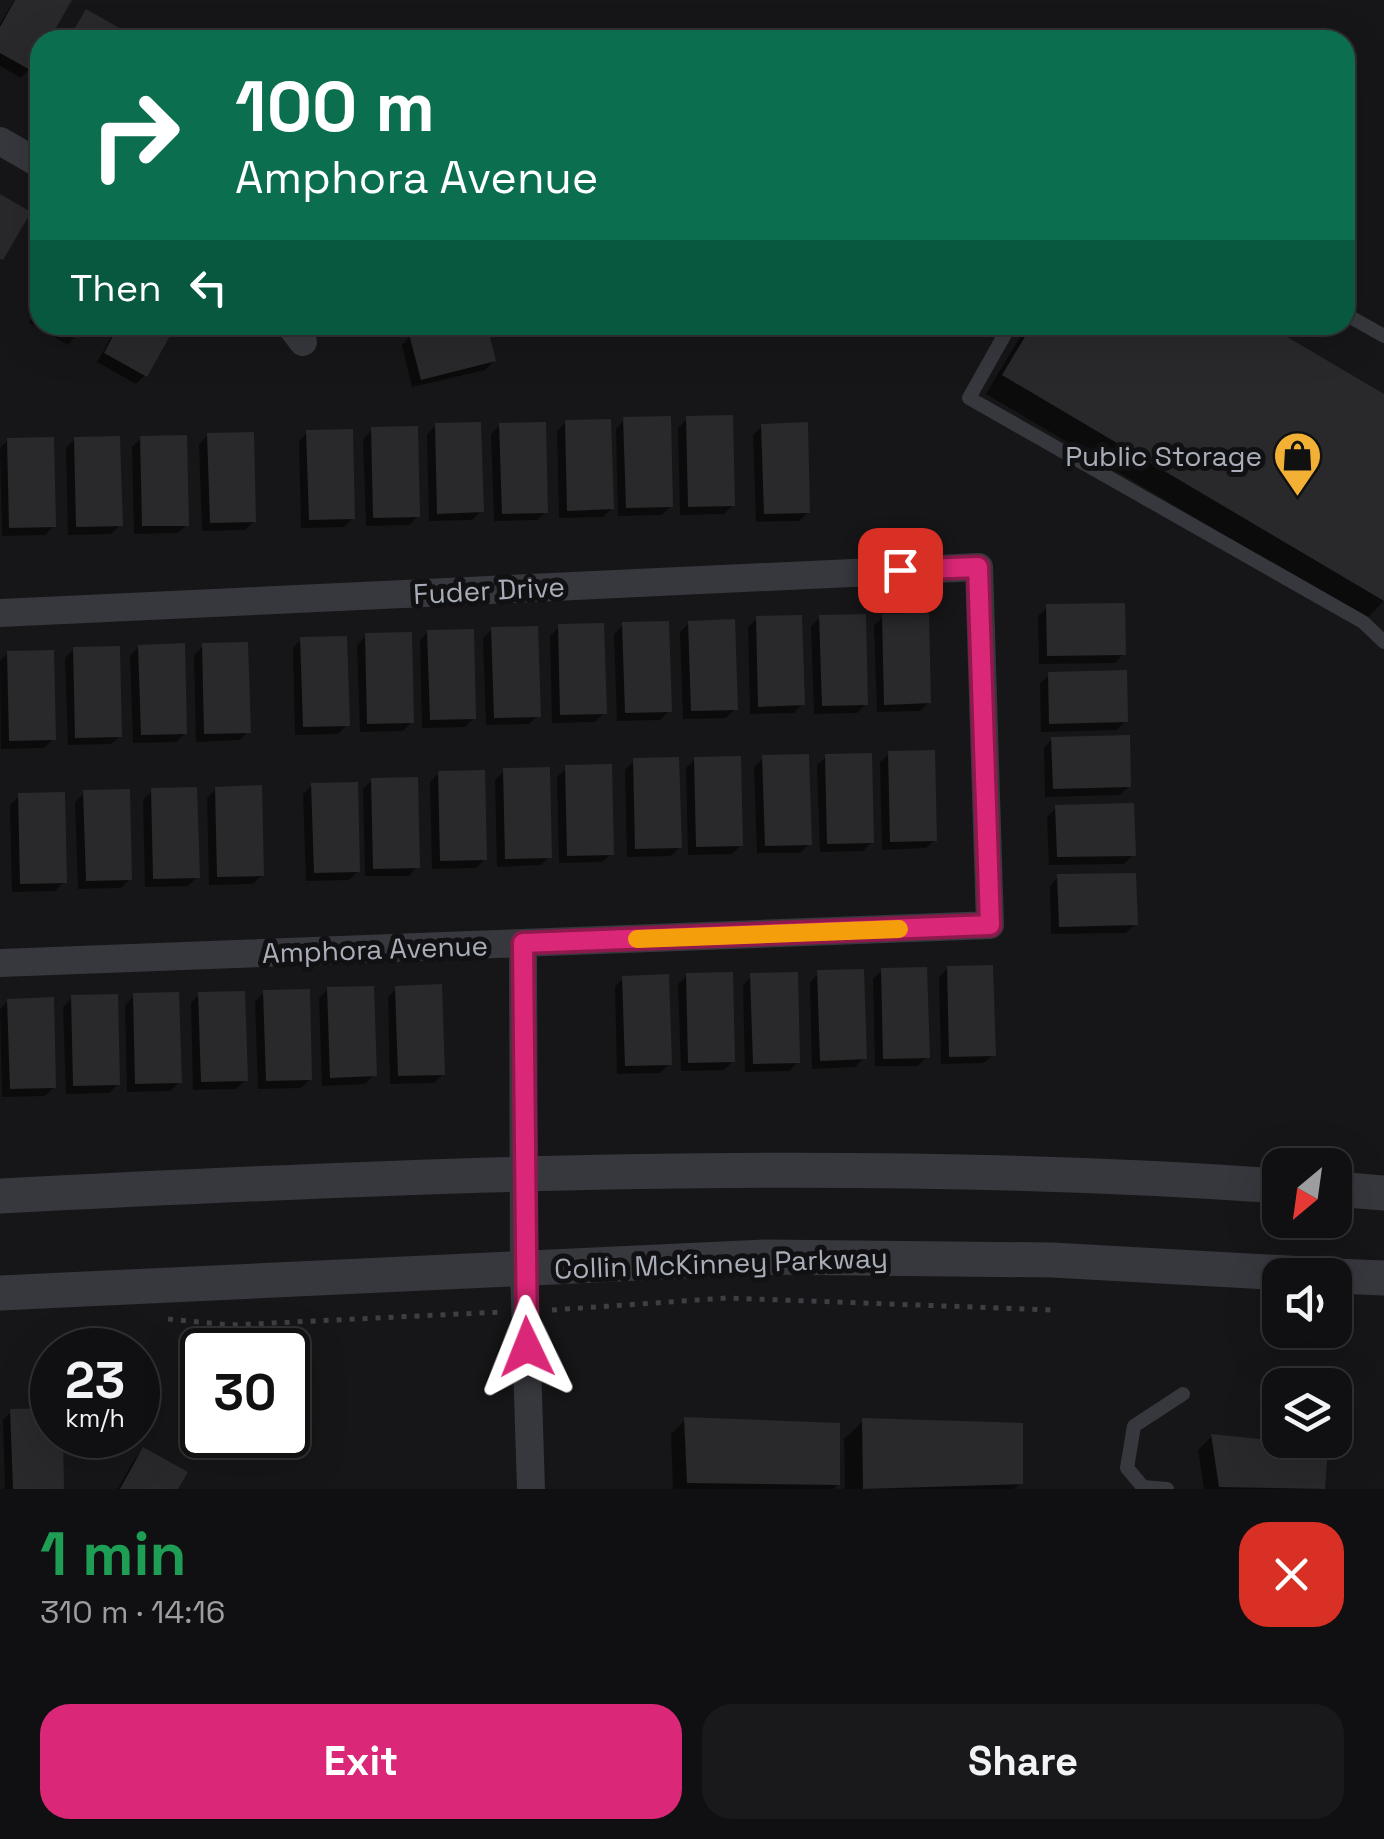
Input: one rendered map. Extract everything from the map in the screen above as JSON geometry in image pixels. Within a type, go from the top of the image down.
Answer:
[{"type":"street","points":[[0,141],[30,158]]},
{"type":"street","name":"Fuder Drive","points":[[0,613],[978,567],[990,925]]},
{"type":"street","name":"Amphora Avenue","points":[[0,963],[990,925]]},
{"type":"street","points":[[523,943],[524,1269],[531,1489]]},
{"type":"street","points":[[0,1196],[524,1175],[896,1171],[1160,1177],[1262,1185]]},
{"type":"street","points":[[1352,1191],[1384,1193]]},
{"type":"street","name":"Collin McKinney Parkway","points":[[0,1293],[766,1257],[927,1257],[1262,1272]]},
{"type":"street","points":[[1352,1277],[1384,1278]]},
{"type":"lane","points":[[1355,320],[1384,336]]},
{"type":"lane","points":[[1004,335],[969,398],[1363,622],[1384,642]]},
{"type":"lane","points":[[1166,1489],[1144,1487],[1127,1468],[1134,1426],[1183,1394]]},
{"type":"building","points":[[15,0],[72,0],[55,30],[30,30],[30,70],[0,53],[0,27]]},
{"type":"building","points":[[86,9],[123,30],[74,30]]},
{"type":"building","points":[[0,194],[30,214],[3,260]]},
{"type":"building","points":[[114,335],[170,335],[147,377],[104,353]]},
{"type":"building","points":[[409,335],[490,335],[496,361],[421,380]]},
{"type":"building","name":"Public Storage","points":[[1026,335],[1284,335],[1384,394],[1384,601],[1002,375]]},
{"type":"building","points":[[733,415],[735,506],[688,507],[686,416]]},
{"type":"building","points":[[671,416],[673,507],[626,508],[623,417]]},
{"type":"building","points":[[611,419],[614,509],[567,511],[565,420]]},
{"type":"building","points":[[481,422],[484,512],[437,514],[435,423]]},
{"type":"building","points":[[546,422],[548,513],[502,514],[499,423]]},
{"type":"building","points":[[808,422],[810,513],[764,514],[761,424]]},
{"type":"building","points":[[418,426],[420,517],[373,518],[371,427]]},
{"type":"building","points":[[353,429],[355,519],[309,520],[306,430]]},
{"type":"building","points":[[254,432],[256,522],[210,523],[207,433]]},
{"type":"building","points":[[187,435],[189,526],[142,526],[140,436]]},
{"type":"building","points":[[120,436],[123,526],[76,527],[74,437]]},
{"type":"building","points":[[54,437],[56,527],[9,528],[7,438]]},
{"type":"building","points":[[1125,603],[1126,655],[1047,656],[1046,604]]},
{"type":"building","points":[[929,613],[931,703],[884,705],[882,614]]},
{"type":"building","points":[[866,614],[868,705],[822,706],[819,615]]},
{"type":"building","points":[[802,615],[805,705],[758,707],[756,616]]},
{"type":"building","points":[[735,619],[738,710],[691,711],[688,621]]},
{"type":"building","points":[[669,621],[672,712],[625,713],[622,622]]},
{"type":"building","points":[[604,623],[607,714],[560,715],[558,624]]},
{"type":"building","points":[[538,626],[541,717],[494,718],[491,627]]},
{"type":"building","points":[[474,629],[476,719],[430,720],[427,630]]},
{"type":"building","points":[[412,632],[414,723],[367,724],[365,633]]},
{"type":"building","points":[[347,636],[350,726],[303,727],[300,637]]},
{"type":"building","points":[[248,642],[251,733],[204,734],[202,643]]},
{"type":"building","points":[[185,643],[187,734],[141,735],[138,645]]},
{"type":"building","points":[[120,646],[122,737],[75,738],[73,647]]},
{"type":"building","points":[[54,650],[56,740],[9,741],[7,651]]},
{"type":"building","points":[[1127,670],[1128,722],[1049,724],[1048,672]]},
{"type":"building","points":[[1130,735],[1131,787],[1053,789],[1051,737]]},
{"type":"building","points":[[935,750],[937,841],[890,842],[888,751]]},
{"type":"building","points":[[872,753],[874,843],[827,844],[825,754]]},
{"type":"building","points":[[809,754],[812,845],[765,846],[762,755]]},
{"type":"building","points":[[741,756],[743,846],[696,847],[694,757]]},
{"type":"building","points":[[679,757],[682,848],[635,849],[633,758]]},
{"type":"building","points":[[612,764],[614,855],[567,856],[565,765]]},
{"type":"building","points":[[550,767],[552,858],[505,859],[503,768]]},
{"type":"building","points":[[485,770],[487,860],[440,861],[438,771]]},
{"type":"building","points":[[418,777],[420,868],[373,869],[371,778]]},
{"type":"building","points":[[358,782],[360,872],[314,873],[311,783]]},
{"type":"building","points":[[262,785],[264,876],[217,877],[215,787]]},
{"type":"building","points":[[197,787],[200,878],[153,879],[151,788]]},
{"type":"building","points":[[130,789],[132,880],[86,881],[83,790]]},
{"type":"building","points":[[65,792],[67,883],[20,884],[18,793]]},
{"type":"building","points":[[1134,803],[1136,856],[1057,857],[1055,805]]},
{"type":"building","points":[[1136,873],[1138,925],[1059,927],[1057,874]]},
{"type":"building","points":[[993,965],[996,1056],[949,1057],[947,966]]},
{"type":"building","points":[[927,967],[930,1058],[883,1059],[881,968]]},
{"type":"building","points":[[864,969],[867,1059],[820,1061],[817,970]]},
{"type":"building","points":[[733,972],[735,1062],[688,1063],[686,973]]},
{"type":"building","points":[[798,972],[800,1063],[753,1064],[750,973]]},
{"type":"building","points":[[669,974],[672,1065],[625,1066],[622,976]]},
{"type":"building","points":[[442,984],[445,1075],[398,1076],[395,986]]},
{"type":"building","points":[[374,986],[377,1076],[330,1078],[327,987]]},
{"type":"building","points":[[310,989],[312,1080],[266,1081],[263,990]]},
{"type":"building","points":[[245,991],[248,1081],[201,1082],[198,992]]},
{"type":"building","points":[[179,992],[182,1083],[135,1084],[133,993]]},
{"type":"building","points":[[118,994],[120,1085],[73,1086],[71,995]]},
{"type":"building","points":[[54,997],[56,1088],[10,1089],[7,999]]},
{"type":"building","points":[[10,1409],[30,1409],[30,1458],[63,1458],[64,1489],[13,1489]]},
{"type":"building","points":[[684,1417],[840,1423],[840,1485],[687,1483]]},
{"type":"building","points":[[862,1418],[1023,1423],[1023,1484],[863,1489]]},
{"type":"building","points":[[1211,1434],[1262,1439],[1262,1458],[1327,1458],[1325,1489],[1219,1487]]},
{"type":"building","points":[[160,1456],[188,1472],[178,1489],[120,1489],[137,1458]]},
{"type":"slow traffic","points":[[637,939],[899,929]]},
{"type":"place","name":"Public Storage","points":[[1297,498]]},
{"type":"route","points":[[527,1347],[523,943],[990,925],[978,567],[900,570]]}]
